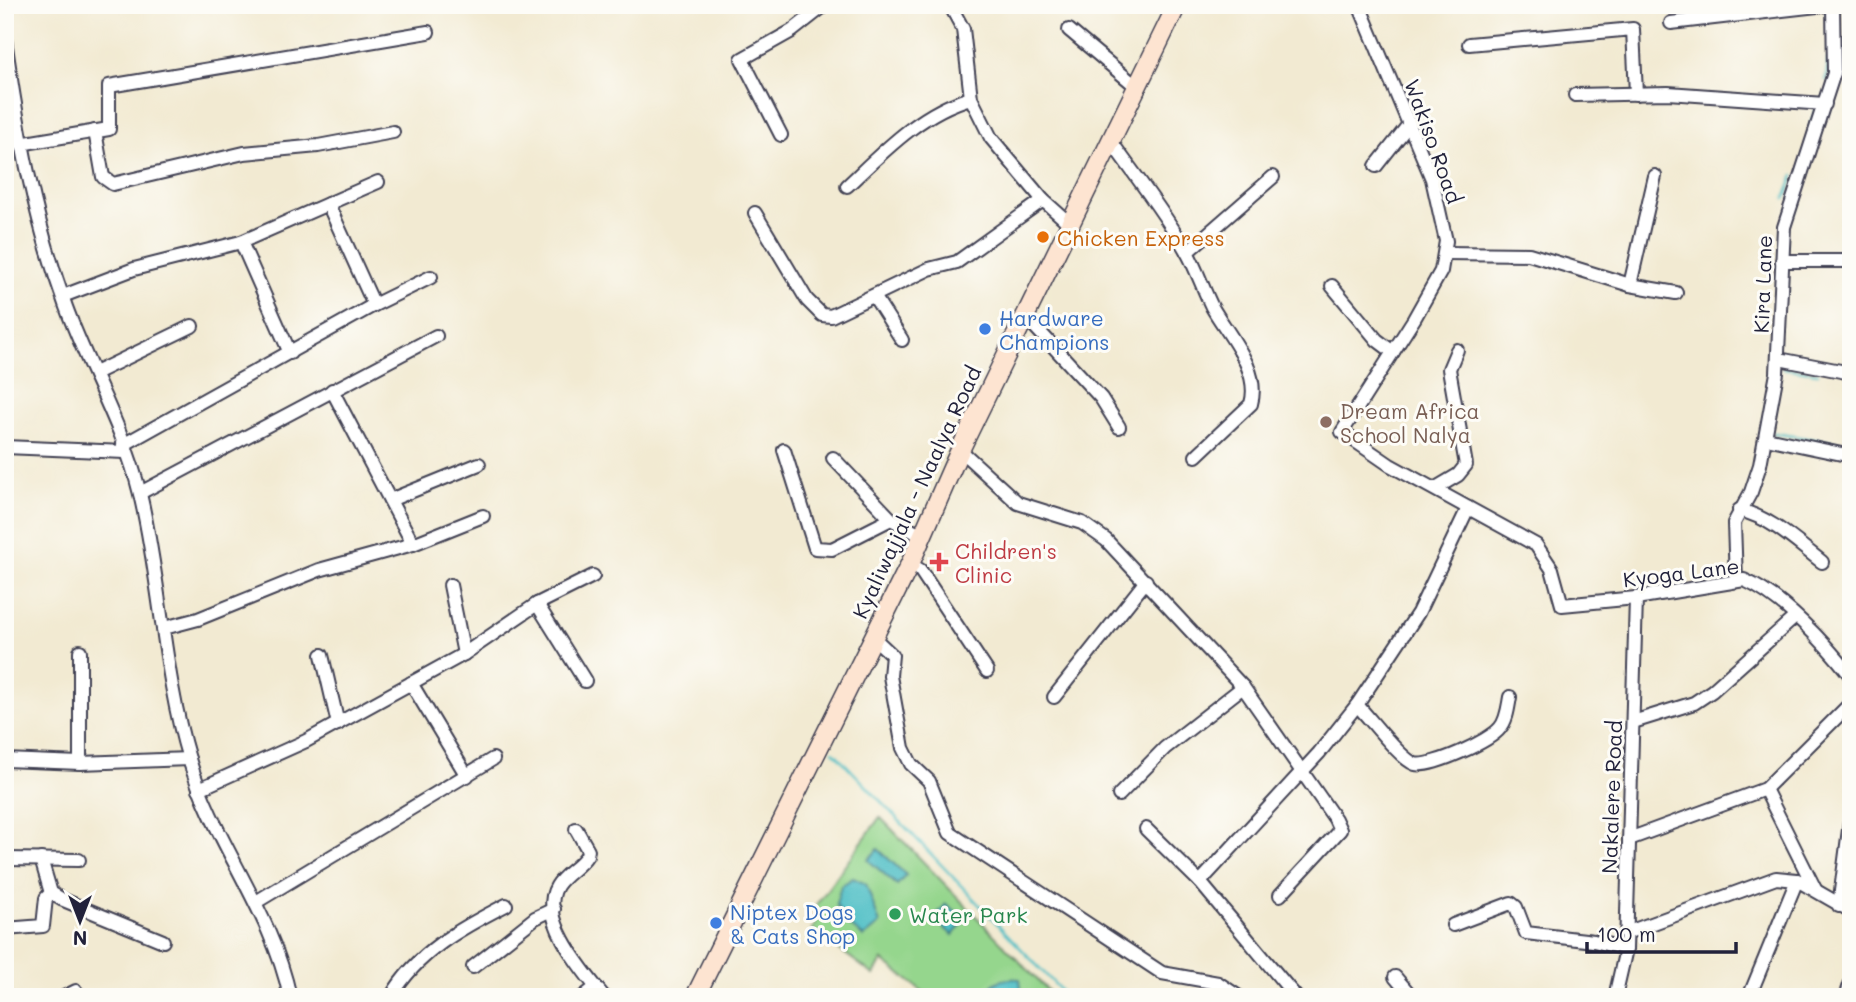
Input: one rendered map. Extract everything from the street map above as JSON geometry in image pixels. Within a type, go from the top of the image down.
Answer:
[{"type":"main road","name":"Kyaliwajjala - Naalya Road","points":[[695,997],[910,564],[960,450],[1177,5]]},
{"type":"street","points":[[781,135],[742,59],[792,31],[825,5]]},
{"type":"street","points":[[950,5],[963,29],[971,98],[991,138],[1043,200],[1070,224]]},
{"type":"street","name":"Wakiso Road","points":[[1359,5],[1432,179],[1444,228],[1446,253]]},
{"type":"street","points":[[1671,23],[1826,5]]},
{"type":"street","name":"Kira Lane","points":[[1737,517],[1751,492],[1766,438],[1779,359],[1786,216],[1835,58],[1833,5]]},
{"type":"street","points":[[1469,44],[1633,29],[1636,94]]},
{"type":"street","points":[[1069,30],[1137,87]]},
{"type":"street","points":[[20,144],[109,129],[109,86],[428,32]]},
{"type":"street","points":[[5,39],[10,113],[63,296],[140,493],[177,711],[189,758],[200,789],[256,902],[284,969],[290,997]]},
{"type":"street","points":[[1575,95],[1636,94],[1821,104]]},
{"type":"street","points":[[847,186],[908,131],[952,103],[971,98]]},
{"type":"street","points":[[1376,166],[1410,123]]},
{"type":"street","points":[[95,131],[103,177],[113,184],[244,153],[318,146],[393,132]]},
{"type":"street","points":[[1110,140],[1187,252],[1212,305],[1244,359],[1254,393],[1251,404],[1196,456]]},
{"type":"street","points":[[1630,285],[1655,176]]},
{"type":"street","points":[[1187,252],[1273,177]]},
{"type":"street","points":[[63,296],[134,269],[241,242],[378,182]]},
{"type":"street","points":[[755,213],[807,300],[822,315],[831,316],[929,269],[957,262],[1043,200]]},
{"type":"street","points":[[328,204],[373,305]]},
{"type":"street","points":[[241,242],[290,353]]},
{"type":"street","points":[[1200,881],[1301,774],[1357,705],[1418,613],[1468,508],[1390,465],[1342,432],[1427,295],[1446,253],[1529,254],[1630,285],[1676,293]]},
{"type":"street","points":[[1782,261],[1851,261]]},
{"type":"street","points":[[5,447],[124,448],[373,305],[430,277]]},
{"type":"street","points":[[1332,286],[1377,340],[1393,352]]},
{"type":"street","points":[[874,296],[902,340]]},
{"type":"street","points":[[1025,316],[1101,398],[1119,428]]},
{"type":"street","points":[[95,373],[192,326]]},
{"type":"street","points":[[140,493],[436,336]]},
{"type":"street","points":[[1436,488],[1458,475],[1466,465],[1449,369],[1457,350]]},
{"type":"street","points":[[1779,359],[1851,373]]},
{"type":"street","points":[[332,390],[413,544]]},
{"type":"street","points":[[1766,438],[1851,456]]},
{"type":"street","points":[[784,450],[815,548],[832,549],[891,519]]},
{"type":"street","points":[[960,450],[1018,503],[1092,528],[1243,687],[1301,774],[1335,819],[1339,830],[1280,895]]},
{"type":"street","points":[[833,458],[891,519],[922,536]]},
{"type":"street","points":[[390,500],[480,464]]},
{"type":"street","name":"Kyoga Lane","points":[[1468,508],[1536,545],[1552,569],[1562,605],[1636,598],[1744,580],[1757,585],[1825,644],[1851,676]]},
{"type":"street","points":[[1736,581],[1737,517],[1758,515],[1822,562]]},
{"type":"street","points":[[164,628],[198,619],[319,570],[413,544],[483,516]]},
{"type":"street","points":[[910,564],[920,570],[987,671]]},
{"type":"street","points":[[200,789],[338,724],[464,654],[537,604],[593,576]]},
{"type":"street","points":[[1054,697],[1146,582]]},
{"type":"street","points":[[450,585],[464,654]]},
{"type":"street","name":"Nakalere Road","points":[[1615,997],[1626,949],[1636,598]]},
{"type":"street","points":[[537,604],[585,681]]},
{"type":"street","points":[[1633,722],[1682,708],[1712,691],[1794,618]]},
{"type":"street","points":[[873,637],[892,655],[890,676],[903,748],[911,764],[929,781],[950,834],[1162,973],[1218,983],[1239,997]]},
{"type":"street","points":[[80,652],[80,763]]},
{"type":"street","points":[[323,655],[338,724]]},
{"type":"street","points":[[411,683],[467,776]]},
{"type":"street","points":[[1119,795],[1185,730],[1243,687]]},
{"type":"street","points":[[1357,705],[1409,760],[1423,764],[1478,744],[1496,733],[1505,720],[1510,697]]},
{"type":"street","points":[[1629,839],[1765,789],[1851,703]]},
{"type":"street","points":[[5,760],[80,763],[189,758]]},
{"type":"street","points":[[256,902],[493,759]]},
{"type":"street","points":[[1765,789],[1816,890]]},
{"type":"street","points":[[1626,933],[1767,879],[1797,880],[1845,908],[1851,814]]},
{"type":"street","points":[[576,829],[588,850],[587,855],[558,884],[554,892],[554,909],[568,952],[600,992],[583,997]]},
{"type":"street","points":[[1146,829],[1200,881],[1296,997]]},
{"type":"street","points":[[5,859],[79,860]]},
{"type":"street","points":[[41,859],[51,893]]},
{"type":"street","points":[[1748,997],[1797,880]]},
{"type":"street","points":[[5,929],[43,926],[46,898],[51,893]]},
{"type":"street","points":[[51,893],[163,941]]},
{"type":"street","points":[[1453,925],[1511,904],[1516,907],[1524,930],[1529,934],[1570,937],[1626,949]]},
{"type":"street","points":[[391,997],[415,964],[439,944],[463,927],[506,905]]},
{"type":"street","points":[[473,967],[525,929],[535,918],[554,909]]},
{"type":"street","points":[[1395,977],[1412,997]]},
{"type":"street","points":[[1846,997],[1851,982]]},
{"type":"green space","name":"Water Park","points":[[880,817],[1054,997],[930,997],[882,960],[874,975],[812,929],[816,924],[816,905]]},
{"type":"water","points":[[878,849],[906,875],[897,885],[868,860]]},
{"type":"water","points":[[853,878],[866,884],[880,924],[864,937],[846,923],[836,904],[841,886]]},
{"type":"water","points":[[946,904],[966,919],[953,935],[933,919]]},
{"type":"water","points":[[1020,979],[1022,997],[985,997],[999,981]]},
{"type":"waterway","points":[[1827,10],[1827,28]]},
{"type":"waterway","points":[[1826,80],[1828,59]]},
{"type":"waterway","points":[[1811,123],[1817,106]]},
{"type":"waterway","points":[[1785,199],[1794,176]]},
{"type":"waterway","points":[[1845,369],[1851,337]]},
{"type":"waterway","points":[[1783,368],[1818,373]]},
{"type":"waterway","points":[[1774,433],[1851,445]]},
{"type":"waterway","points":[[833,751],[1067,997]]},
{"type":"place","name":"Chicken Express","points":[[1043,237]]},
{"type":"place","name":"Hardware Champions","points":[[985,329]]},
{"type":"place","name":"Dream Africa School Nalya","points":[[1326,422]]},
{"type":"place","name":"Children's Clinic","points":[[939,562]]},
{"type":"place","name":"Water Park","points":[[895,914]]},
{"type":"place","name":"Niptex Dogs & Cats Shop","points":[[716,923]]}]
